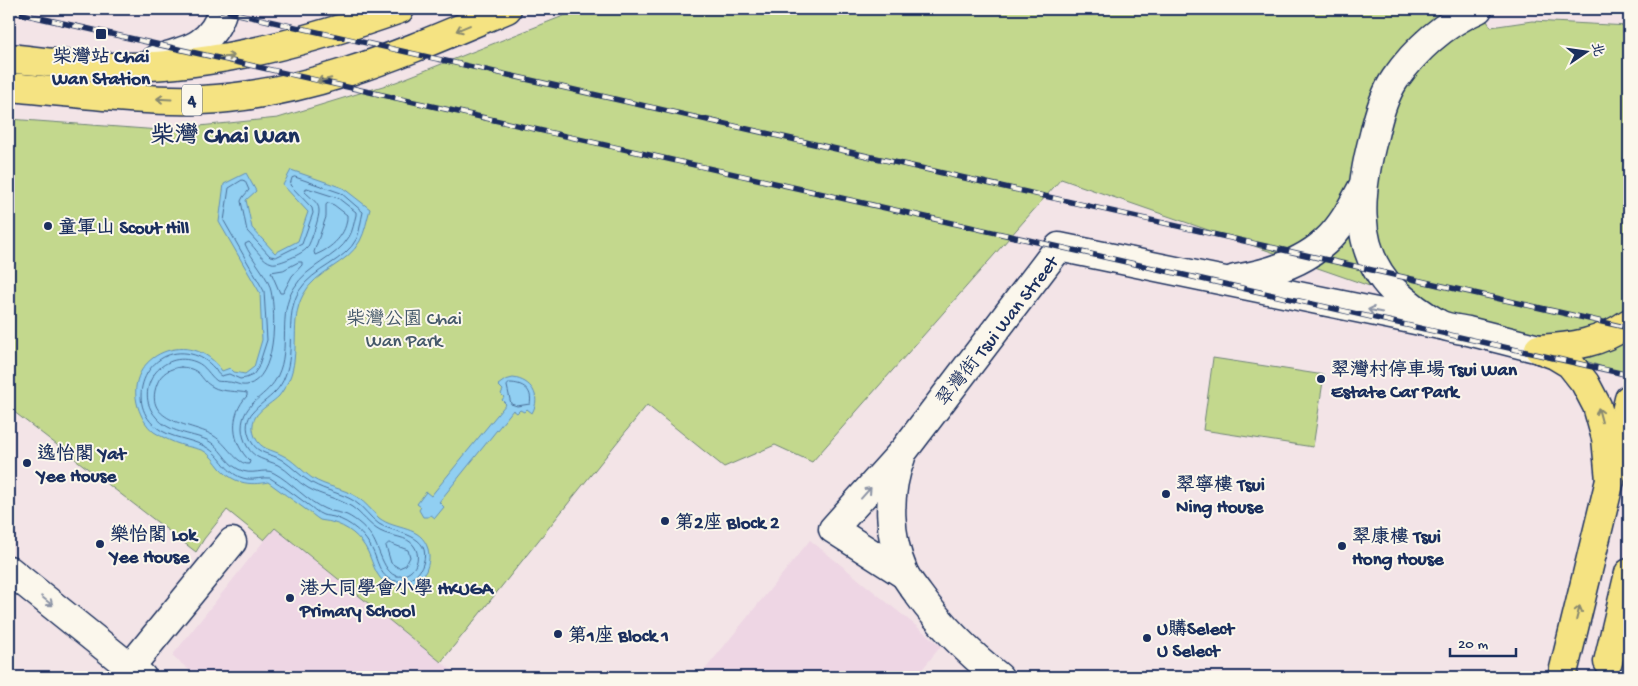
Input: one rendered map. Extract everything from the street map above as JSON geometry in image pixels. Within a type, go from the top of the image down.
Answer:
[{"type":"main road","name":"4","points":[[9,58],[78,65],[126,67],[177,64],[248,53],[315,37],[400,9]]},
{"type":"main road","name":"4","points":[[9,87],[173,100],[225,98],[264,93],[334,77],[371,65],[508,9]]},
{"type":"main road","points":[[1538,348],[1580,345],[1616,332],[1629,323]]},
{"type":"main road","points":[[1538,348],[1570,364],[1593,398],[1606,438],[1610,480]]},
{"type":"main road","points":[[1562,677],[1629,399]]},
{"type":"main road","points":[[1606,670],[1629,573]]},
{"type":"main road","points":[[1606,670],[1629,625]]},
{"type":"street","points":[[126,67],[177,54],[200,44],[216,27],[222,9]]},
{"type":"street","points":[[1440,324],[1414,308],[1392,289],[1375,265],[1366,240],[1361,213],[1363,186],[1379,115],[1394,80],[1421,47],[1449,24],[1478,9]]},
{"type":"street","name":"翠灣街 Tsui Wan Street","points":[[905,575],[833,529],[905,448],[1059,247],[1224,281],[1252,276],[1302,258],[1324,242],[1346,217],[1363,186]]},
{"type":"street","points":[[1224,281],[1440,324],[1538,348]]},
{"type":"street","name":"翠灣街 Tsui Wan Street","points":[[858,544],[868,549],[881,547],[890,539],[892,492],[896,470],[905,448]]},
{"type":"street","name":"翠灣街 Tsui Wan Street","points":[[892,527],[899,559],[905,575],[947,630],[970,654],[999,677]]},
{"type":"street","points":[[9,570],[131,674],[232,542]]},
{"type":"shaded area","name":"港大同學會小學 HKUGA Primary School","points":[[274,528],[460,677],[198,677],[172,656]]},
{"type":"shaded area","points":[[810,540],[941,646],[916,677],[699,677]]},
{"type":"green space","name":"柴灣公園 Chai Wan Park","points":[[581,9],[1479,9],[1491,27],[1532,21],[1629,26],[1629,376],[1061,179],[812,462],[775,445],[724,467],[647,405],[441,662],[275,528],[264,540],[227,510],[196,552],[9,408],[9,119],[160,130],[278,118],[396,82]]},
{"type":"green space","points":[[1213,358],[1324,375],[1313,447],[1203,430]]},
{"type":"water","points":[[291,170],[343,188],[370,209],[363,234],[354,249],[316,279],[303,295],[297,315],[294,359],[289,380],[279,396],[255,417],[253,429],[255,437],[263,447],[286,457],[312,478],[352,494],[379,518],[414,532],[425,541],[429,555],[426,571],[416,582],[402,586],[388,584],[379,576],[365,547],[348,529],[320,520],[268,482],[254,484],[230,477],[204,451],[182,445],[154,432],[144,421],[138,407],[136,388],[140,373],[150,360],[163,352],[178,349],[194,350],[209,357],[222,371],[230,368],[234,372],[245,374],[254,367],[262,340],[260,293],[219,222],[224,184],[246,173],[256,191],[246,200],[252,228],[275,253],[298,241],[308,212],[283,185]]},
{"type":"water","points":[[513,378],[530,385],[533,390],[536,401],[532,413],[527,409],[524,412],[520,410],[517,413],[513,410],[439,502],[444,507],[435,518],[431,515],[423,517],[419,510],[421,507],[417,504],[426,492],[431,496],[506,404],[502,400],[504,397],[501,394],[503,390],[498,385],[505,380]]},
{"type":"railway","points":[[216,9],[1629,328]]},
{"type":"railway","points":[[9,11],[1629,375]]},
{"type":"place","name":"柴灣站 Chai Wan Station","points":[[101,34]]},
{"type":"place","name":"童軍山 Scout Hill","points":[[48,226]]},
{"type":"place","name":"翠灣村停車場 Tsui Wan Estate Car Park","points":[[1321,379]]},
{"type":"place","name":"逸怡閣 Yat Yee House","points":[[27,463]]},
{"type":"place","name":"翠寧樓 Tsui Ning House","points":[[1166,494]]},
{"type":"place","name":"第2座 Block 2","points":[[665,521]]},
{"type":"place","name":"樂怡閣 Lok Yee House","points":[[100,544]]},
{"type":"place","name":"翠康樓 Tsui Hong House","points":[[1342,546]]},
{"type":"place","name":"港大同學會小學 HKUGA Primary School","points":[[290,598]]},
{"type":"place","name":"第1座 Block 1","points":[[558,634]]},
{"type":"place","name":"U購Select U Select","points":[[1147,638]]},
{"type":"district","name":"柴灣 Chai Wan","points":[[225,134]]}]
